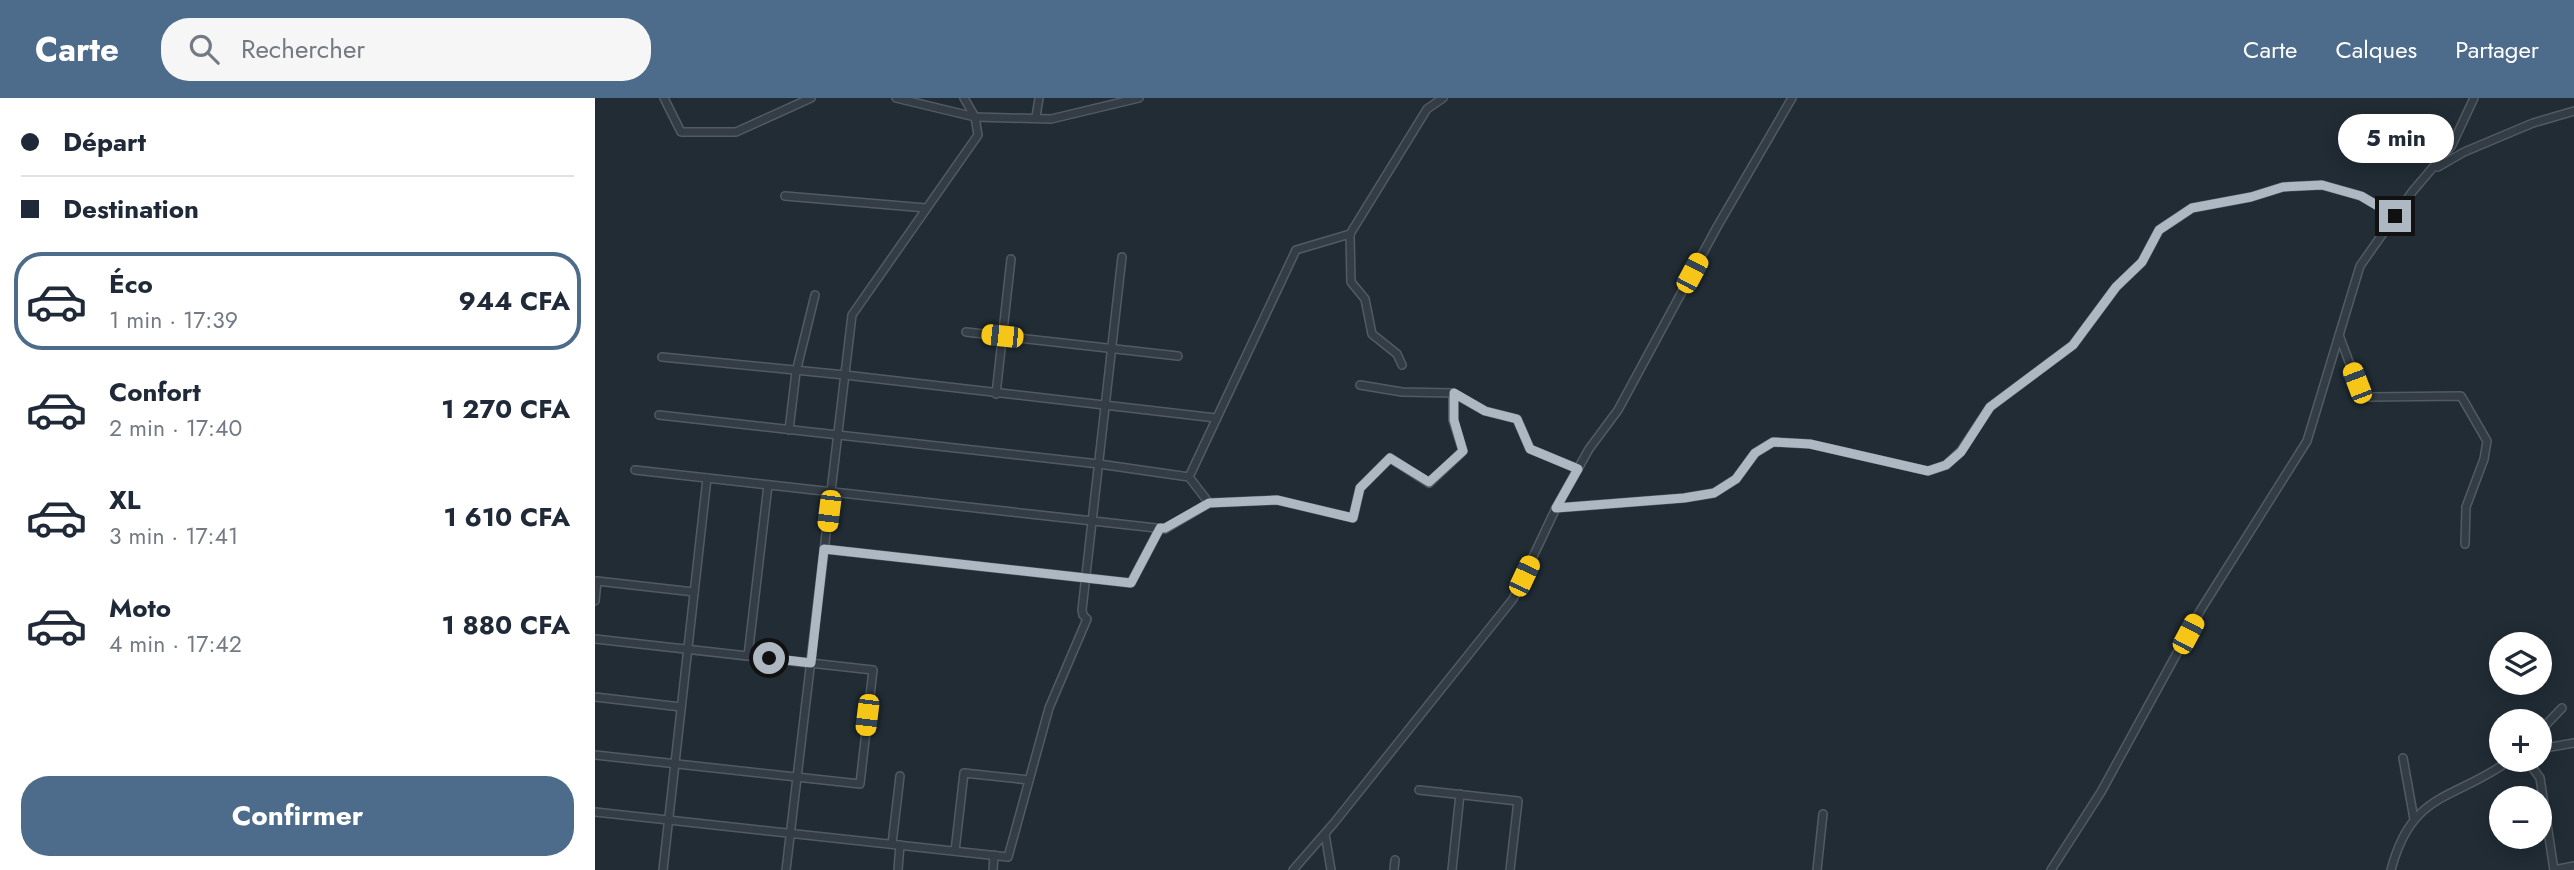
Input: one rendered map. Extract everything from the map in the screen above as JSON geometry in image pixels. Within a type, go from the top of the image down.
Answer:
[{"type":"street","points":[[664,98],[681,132],[693,133],[736,132],[811,98]]},
{"type":"street","points":[[896,98],[975,117],[1051,119],[1139,98]]},
{"type":"street","points":[[786,870],[852,315],[978,135],[975,117],[964,98]]},
{"type":"street","points":[[1036,117],[1038,98]]},
{"type":"street","points":[[1097,108],[1099,98]]},
{"type":"street","points":[[1402,365],[1397,354],[1372,334],[1365,299],[1351,282],[1350,234],[1427,109],[1443,98]]},
{"type":"street","points":[[1293,870],[1325,834],[1513,599],[1556,508],[1589,449],[1618,410],[1717,227],[1792,98]]},
{"type":"street","points":[[2051,870],[2101,792],[2200,611],[2307,441],[2360,266],[2412,192],[2452,145],[2474,98]]},
{"type":"street","points":[[2434,169],[2464,152],[2533,123],[2574,111]]},
{"type":"street","points":[[1556,508],[1684,498],[1714,493],[1736,479],[1755,453],[1773,442],[1810,444],[1928,471],[1946,465],[1961,452],[1990,407],[2073,345],[2116,287],[2142,262],[2159,230],[2192,208],[2251,197],[2283,187],[2322,185],[2361,196],[2395,216]]},
{"type":"street","points":[[785,195],[926,208]]},
{"type":"street","points":[[1189,477],[1296,250],[1350,234]]},
{"type":"street","points":[[595,812],[1008,857],[1049,708],[1087,619],[1082,610],[1122,257]]},
{"type":"street","points":[[996,394],[1011,259]]},
{"type":"street","points":[[789,430],[796,372],[815,295]]},
{"type":"street","points":[[966,332],[1178,356]]},
{"type":"street","points":[[2339,334],[2357,383],[2369,397],[2461,396],[2487,441],[2484,459],[2466,507],[2465,544]]},
{"type":"street","points":[[662,357],[845,375],[1216,418]]},
{"type":"street","points":[[1360,385],[1402,392],[1454,393],[1485,411],[1517,419],[1530,449],[1578,469]]},
{"type":"street","points":[[635,470],[1160,528],[1165,528],[1209,503],[1277,500],[1353,518],[1360,488],[1390,458],[1429,482],[1463,451],[1454,420],[1454,393]]},
{"type":"street","points":[[659,415],[1099,464],[1189,477],[1209,503]]},
{"type":"street","points":[[663,870],[707,478]]},
{"type":"street","points":[[748,656],[768,485]]},
{"type":"street","points":[[824,549],[1131,583],[1160,528]]},
{"type":"street","points":[[595,601],[597,581],[694,592]]},
{"type":"street","points":[[595,639],[873,670],[860,784],[595,755]]},
{"type":"street","points":[[595,697],[681,707]]},
{"type":"street","points":[[2552,718],[2562,708]]},
{"type":"street","points":[[2552,747],[2574,743]]},
{"type":"street","points":[[2403,758],[2414,819]]},
{"type":"street","points":[[2391,870],[2397,845],[2414,819],[2436,800],[2492,772]]},
{"type":"street","points":[[2536,772],[2540,778],[2554,870],[2574,866]]},
{"type":"street","points":[[955,851],[964,773],[1029,780]]},
{"type":"street","points":[[898,870],[896,845],[900,776]]},
{"type":"street","points":[[1419,790],[1518,801],[1510,870]]},
{"type":"street","points":[[1451,870],[1460,794]]},
{"type":"street","points":[[1817,870],[1823,814]]},
{"type":"street","points":[[1325,834],[1331,870]]},
{"type":"street","points":[[993,870],[994,855]]},
{"type":"street","points":[[1394,870],[1395,860]]},
{"type":"route","points":[[769,658],[811,663],[824,549],[1131,583],[1160,528],[1165,528],[1209,503],[1277,500],[1353,518],[1360,488],[1390,458],[1429,482],[1463,451],[1454,420],[1454,393],[1485,411],[1517,419],[1530,449],[1578,469],[1556,508],[1684,498],[1714,493],[1736,479],[1755,453],[1773,442],[1810,444],[1928,471],[1946,465],[1961,452],[1990,407],[2073,345],[2116,287],[2142,262],[2159,230],[2192,208],[2251,197],[2283,187],[2322,185],[2361,196],[2395,216]]}]
